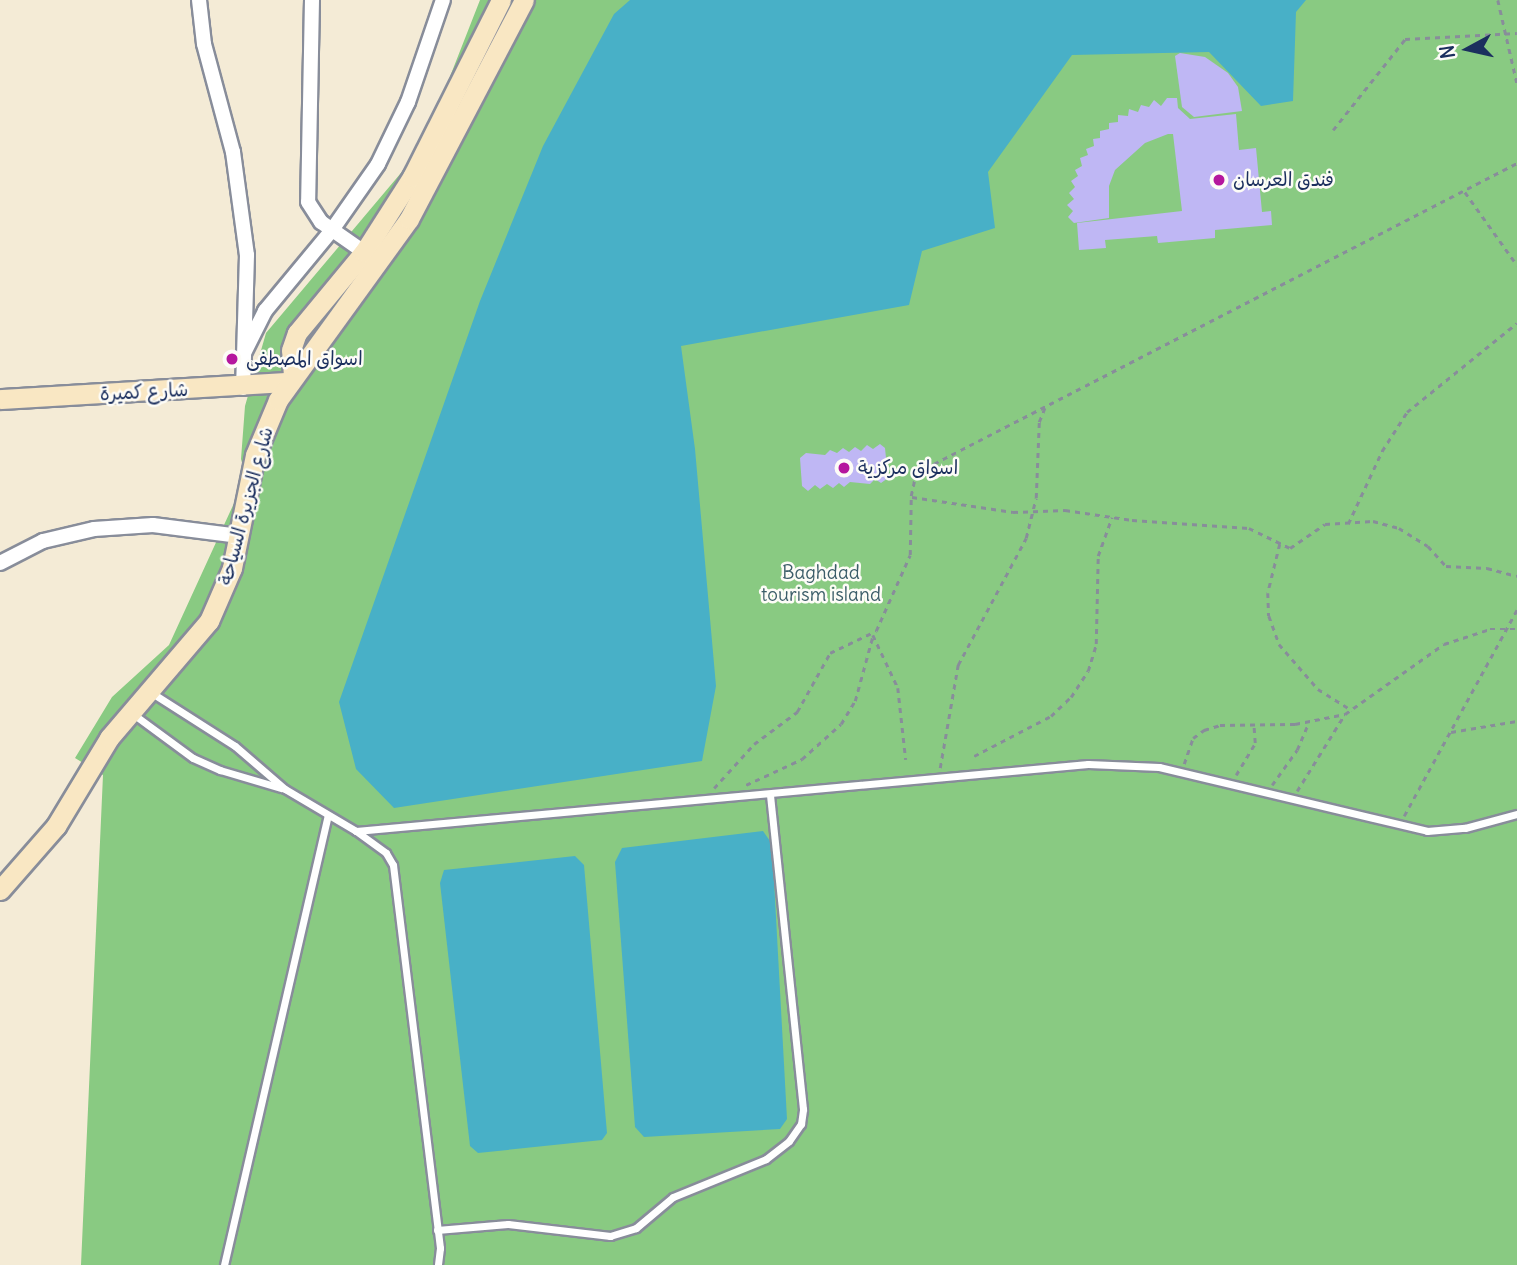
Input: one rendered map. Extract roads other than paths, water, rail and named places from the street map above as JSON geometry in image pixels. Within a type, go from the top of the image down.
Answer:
[{"type":"street","points":[[199,0],[204,44],[233,152],[247,255],[243,388]]},
{"type":"street","points":[[312,0],[307,197],[313,213],[364,252]]},
{"type":"street","points":[[245,351],[264,312],[369,181],[398,125],[443,0]]},
{"type":"street","name":"شارع الجزيرة السياحة","points":[[291,379],[291,350],[297,333],[364,252],[429,147],[501,0]]},
{"type":"street","name":"شارع الجزيرة السياحة","points":[[0,890],[56,826],[109,738],[152,693],[209,621],[227,583],[255,455],[291,379],[409,219],[524,0]]},
{"type":"street","name":"شارع كميرة","points":[[0,399],[243,388],[291,379]]},
{"type":"street","points":[[0,563],[43,541],[94,528],[153,525],[239,536]]},
{"type":"lane","points":[[152,693],[235,746],[285,789],[356,831],[386,853],[393,865],[437,1230],[438,1265]]},
{"type":"lane","points":[[133,714],[193,758],[219,770],[285,789]]},
{"type":"lane","points":[[356,831],[939,780],[1088,764],[1135,764],[1399,825],[1442,831],[1517,814]]},
{"type":"lane","points":[[437,1230],[508,1224],[610,1237],[636,1228],[673,1197],[766,1159],[789,1141],[802,1124],[803,1109],[769,795]]},
{"type":"lane","points":[[224,1265],[328,816]]},
{"type":"water","points":[[630,0],[1306,0],[1296,12],[1293,101],[1261,106],[1209,52],[1072,55],[988,172],[995,228],[922,251],[909,305],[681,346],[695,449],[716,686],[702,761],[394,808],[356,769],[339,702],[480,301],[543,146],[614,14]]},
{"type":"water","points":[[763,831],[772,844],[787,1119],[780,1129],[644,1137],[635,1127],[615,862],[622,848]]},
{"type":"water","points":[[575,856],[584,865],[607,1133],[602,1140],[478,1153],[470,1146],[440,883],[444,870]]},
{"type":"place","name":"فندق العرسان","points":[[1219,180]]},
{"type":"place","name":"اسواق المصطفى","points":[[232,359]]},
{"type":"place","name":"اسواق مركزية","points":[[844,468]]},
{"type":"park label","name":"Baghdad tourism island","points":[[821,584]]}]
